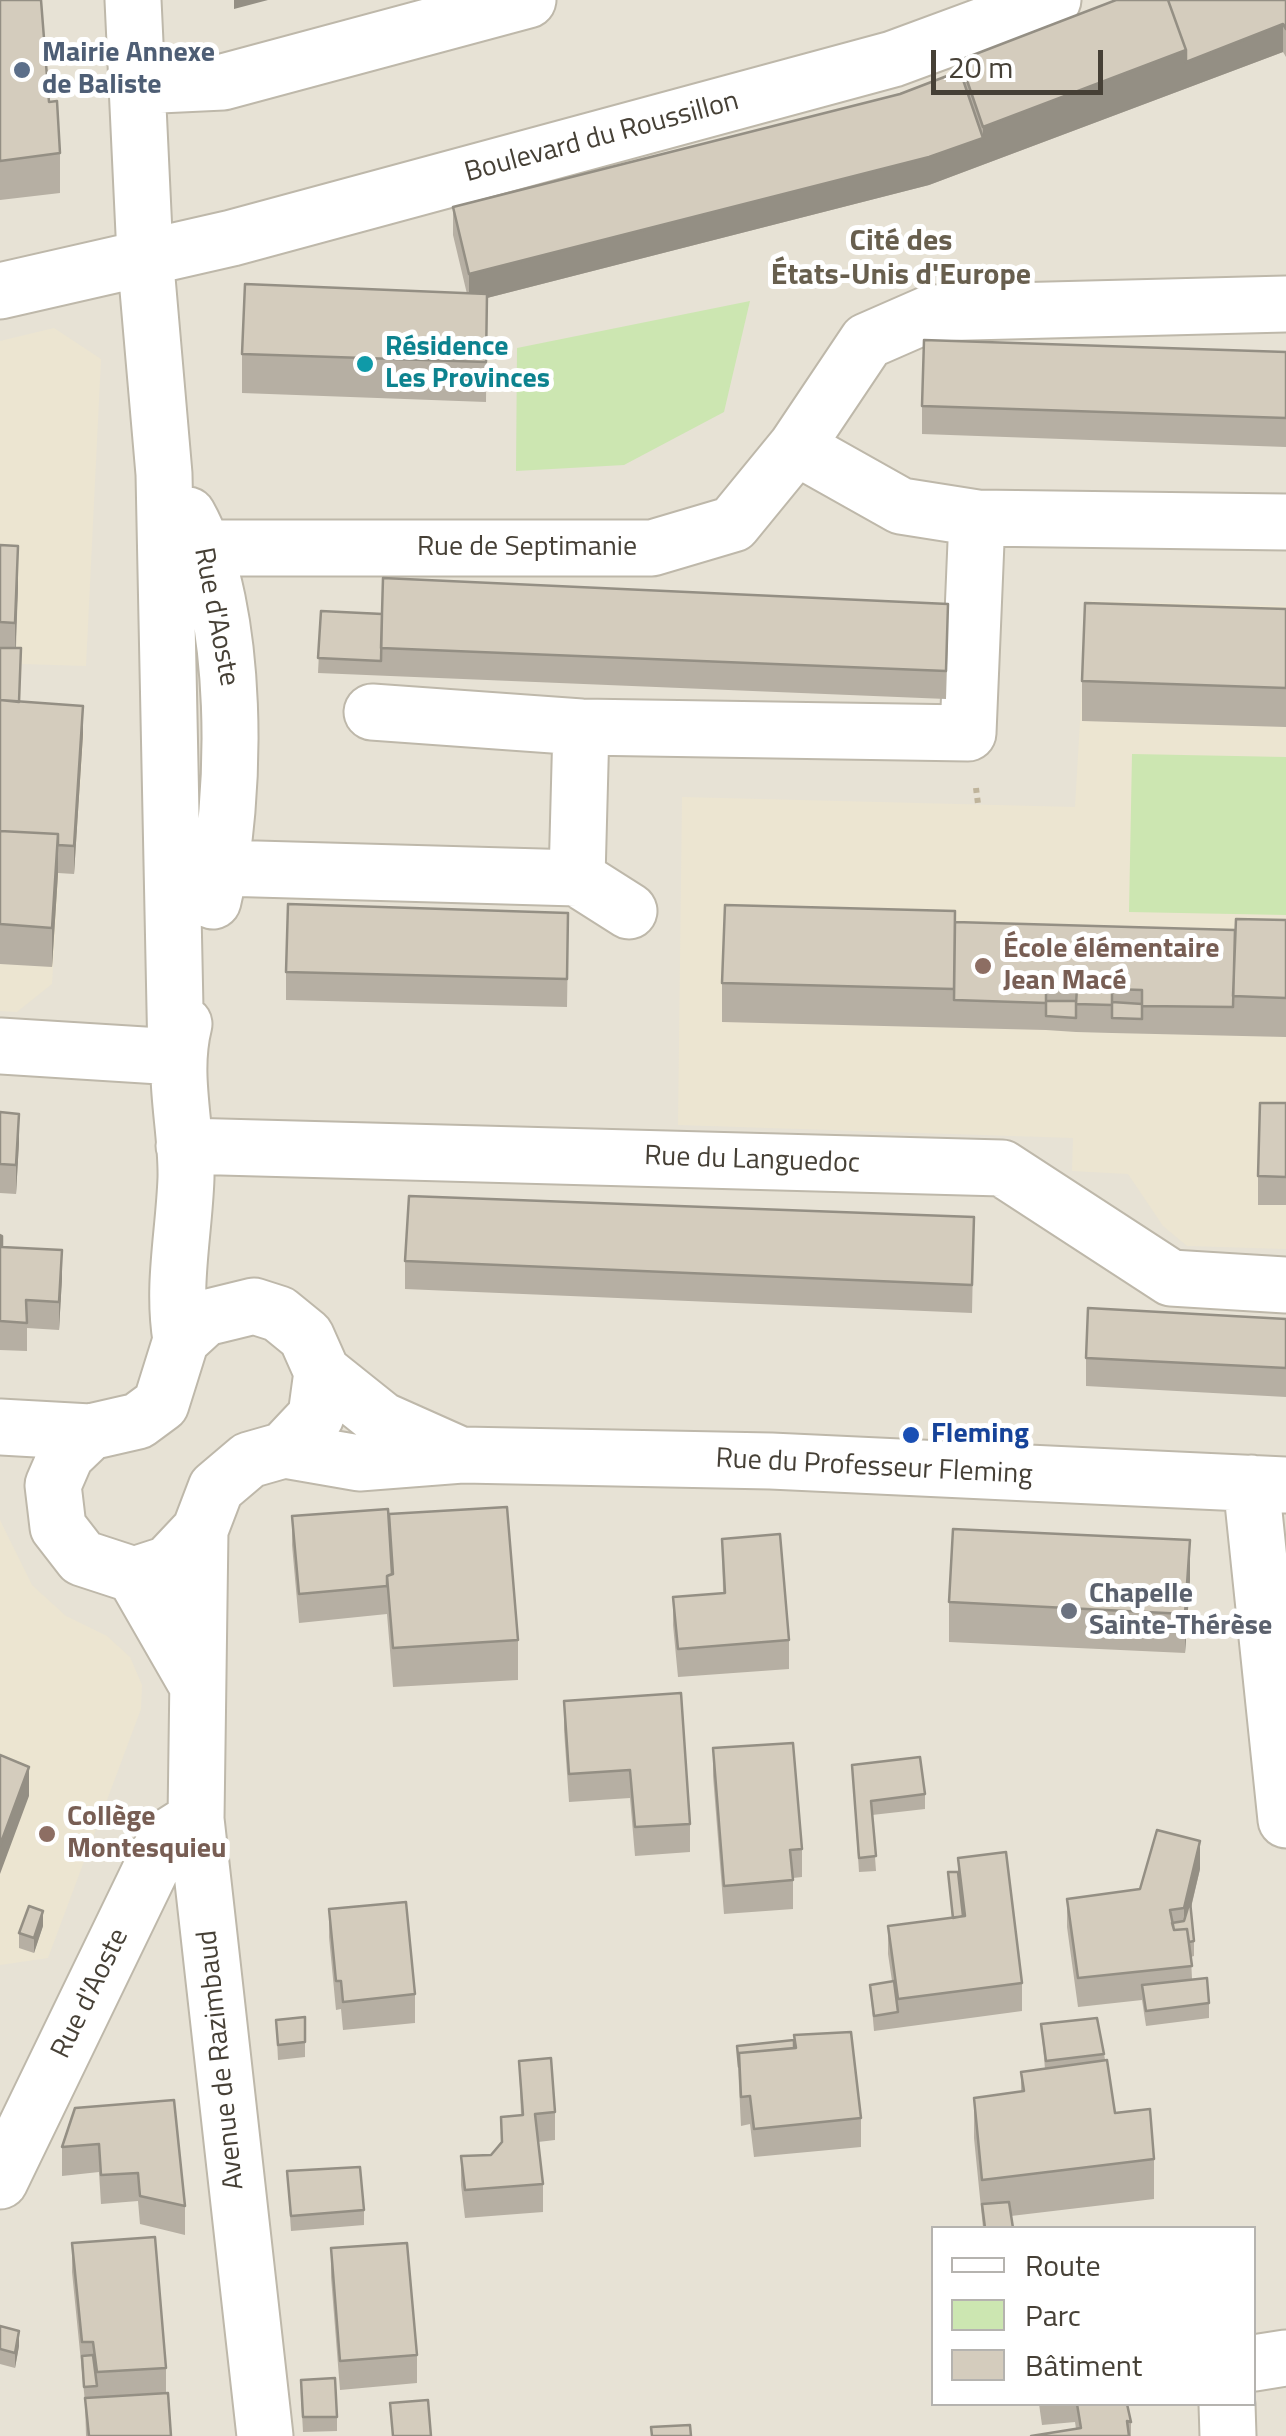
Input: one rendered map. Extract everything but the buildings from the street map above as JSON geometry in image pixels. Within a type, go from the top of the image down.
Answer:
[{"type":"street","name":"Rue d'Aoste","points":[[133,0],[144,255],[164,474],[206,548],[231,701],[221,868],[176,1057],[185,1162],[174,1300],[181,1340]]},
{"type":"street","points":[[138,86],[223,82],[528,0]]},
{"type":"street","name":"Boulevard du Roussillon","points":[[0,292],[144,255],[232,238],[892,59],[1053,0]]},
{"type":"street","name":"Rue de Septimanie","points":[[206,548],[652,548],[733,524],[796,447],[867,341],[931,312],[1286,304]]},
{"type":"street","points":[[796,447],[901,506],[977,518],[1286,522]]},
{"type":"street","points":[[0,1046],[176,1057],[164,474]]},
{"type":"street","points":[[372,712],[581,726],[968,732],[977,518]]},
{"type":"street","points":[[577,878],[581,726]]},
{"type":"street","points":[[221,868],[577,878],[628,911]]},
{"type":"street","name":"Rue d'Aoste","points":[[185,1162],[218,1278],[254,1306],[278,1314],[306,1336],[322,1372]]},
{"type":"street","name":"Rue du Languedoc","points":[[185,1162],[1002,1168],[1170,1278],[1286,1285]]},
{"type":"street","points":[[0,1427],[90,1432],[138,1421],[160,1404],[181,1340],[205,1318],[254,1306]]},
{"type":"street","points":[[90,1432],[66,1455],[54,1485],[58,1526],[82,1558],[134,1575],[168,1564],[200,1530],[216,1488],[249,1460],[284,1450],[316,1416],[322,1372]]},
{"type":"street","name":"Rue du Professeur Fleming","points":[[322,1372],[382,1420],[462,1456]]},
{"type":"street","name":"Rue du Professeur Fleming","points":[[284,1450],[359,1463],[462,1456],[771,1462],[1269,1484]]},
{"type":"street","points":[[0,1453],[54,1485]]},
{"type":"street","points":[[1269,1484],[1286,1820]]},
{"type":"street","name":"Avenue de Razimbaud","points":[[200,1530],[196,1820],[265,2436]]},
{"type":"street","points":[[134,1575],[196,1682]]},
{"type":"street","name":"Rue d'Aoste","points":[[0,2181],[166,1838],[196,1820]]},
{"type":"street","points":[[1256,2363],[1286,2358]]},
{"type":"street","points":[[1227,2406],[1228,2436]]},
{"type":"shaded area","points":[[0,0],[1286,0],[1286,2436],[0,2436]]},
{"type":"shaded area","points":[[54,328],[101,359],[86,666],[22,664],[18,728],[84,733],[74,872],[59,873],[52,984],[17,1012],[0,1011],[0,341]]},
{"type":"shaded area","name":"École élémentaire Jean Macé","points":[[1087,601],[1286,606],[1286,1249],[1187,1246],[1163,1226],[1128,1174],[1072,1171],[1073,1138],[678,1125],[682,797],[1075,807]]},
{"type":"shaded area","name":"Collège Montesquieu","points":[[0,1520],[32,1585],[66,1616],[107,1636],[130,1657],[142,1685],[141,1709],[48,1958],[0,1965]]},
{"type":"green space","points":[[750,301],[724,412],[624,465],[516,471],[517,348]]},
{"type":"green space","points":[[1132,754],[1286,757],[1286,915],[1129,912]]},
{"type":"place","name":"Mairie Annexe de Baliste","points":[[22,70]]},
{"type":"place","name":"Résidence Les Provinces","points":[[365,364]]},
{"type":"place","name":"École élémentaire Jean Macé","points":[[983,966]]},
{"type":"place","name":"Fleming","points":[[911,1435]]},
{"type":"place","name":"Chapelle Sainte-Thérèse","points":[[1069,1611]]},
{"type":"place","name":"Collège Montesquieu","points":[[47,1834]]},
{"type":"district","name":"Cité des États-Unis d'Europe","points":[[901,260]]}]
